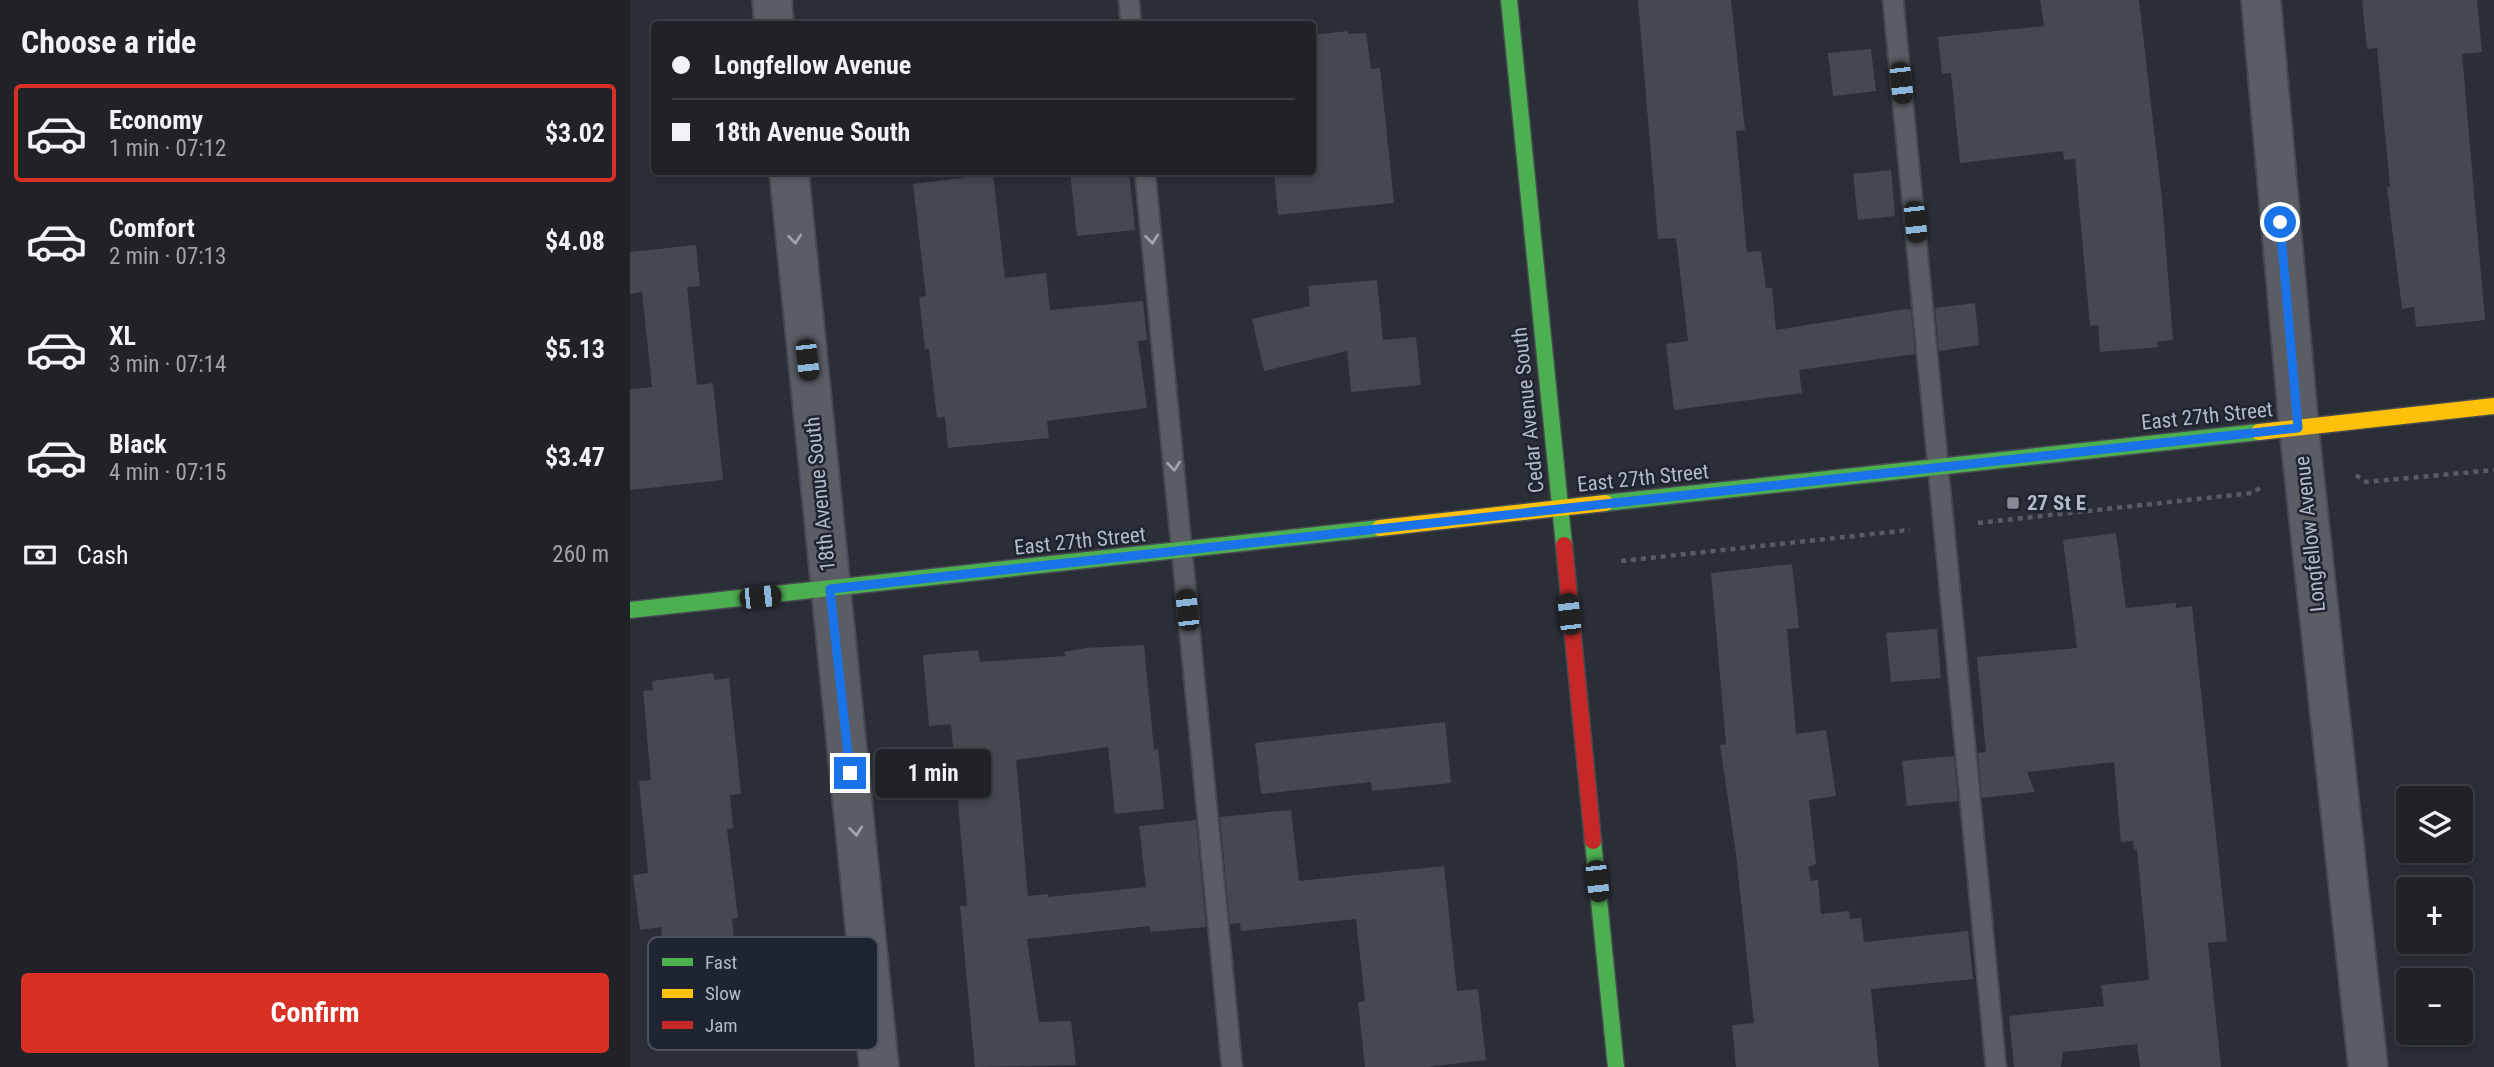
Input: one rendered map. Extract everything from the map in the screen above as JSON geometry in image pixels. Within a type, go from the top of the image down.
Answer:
[{"type":"street","points":[[772,0],[774,21]]},
{"type":"street","name":"Cedar Avenue South","points":[[1508,0],[1615,1067]]},
{"type":"street","name":"Longfellow Avenue","points":[[2261,0],[2298,428],[2368,1067]]},
{"type":"street","name":"18th Avenue South","points":[[789,175],[866,937]]},
{"type":"street","name":"East 27th Street","points":[[630,610],[1182,552],[2494,406]]},
{"type":"lane","points":[[1129,0],[1131,21]]},
{"type":"lane","points":[[1893,0],[1996,1067]]},
{"type":"lane","points":[[1145,175],[1232,1067]]},
{"type":"path","points":[[2356,475],[2366,482],[2494,470]]},
{"type":"building","points":[[1638,0],[1731,0],[1745,130],[1736,131],[1747,252],[1761,251],[1766,288],[1772,288],[1776,330],[1911,310],[1915,354],[1799,370],[1802,393],[1674,410],[1666,344],[1688,341],[1676,238],[1658,239]]},
{"type":"building","points":[[2040,0],[2139,0],[2162,199],[2173,340],[2157,342],[2158,347],[2100,352],[2098,325],[2090,326],[2075,159],[2064,160],[2063,151],[1960,163],[1951,73],[1942,74],[1938,37],[2044,26]]},
{"type":"building","points":[[2362,0],[2477,0],[2482,52],[2462,54],[2485,320],[2416,327],[2414,307],[2402,309],[2387,187],[2390,187],[2377,48],[2367,49]]},
{"type":"building","points":[[1348,31],[1348,34],[1366,33],[1371,69],[1380,68],[1394,203],[1278,215],[1274,175],[1316,175],[1316,35]]},
{"type":"building","points":[[1871,49],[1876,91],[1833,96],[1828,53]]},
{"type":"building","points":[[1891,170],[1895,216],[1858,220],[1853,174]]},
{"type":"building","points":[[993,175],[1005,278],[1046,273],[1050,310],[1143,301],[1147,340],[1138,341],[1147,408],[1047,421],[1049,438],[948,448],[945,417],[937,418],[929,349],[925,349],[919,297],[926,296],[913,184]]},
{"type":"building","points":[[1070,175],[1129,175],[1135,230],[1077,236]]},
{"type":"building","points":[[696,245],[700,286],[687,287],[697,385],[713,383],[723,480],[630,490],[630,389],[652,387],[642,292],[630,294],[630,252]]},
{"type":"building","points":[[1377,280],[1383,340],[1416,337],[1421,385],[1351,392],[1347,351],[1264,371],[1252,319],[1310,306],[1308,286]]},
{"type":"building","points":[[1975,303],[1979,345],[1939,351],[1935,308]]},
{"type":"building","points":[[2116,533],[2126,608],[2176,603],[2176,608],[2192,606],[2227,941],[2208,943],[2221,1067],[2140,1067],[2137,1044],[2063,1052],[2061,1067],[2014,1067],[2009,1016],[2104,1006],[2101,985],[2149,980],[2137,849],[2134,850],[2133,841],[2121,842],[2114,762],[2027,772],[2035,792],[1982,798],[1978,753],[1986,752],[1977,657],[2077,648],[2063,540]]},
{"type":"building","points":[[1792,564],[1799,628],[1787,629],[1796,734],[1826,730],[1836,796],[1809,800],[1816,864],[1808,867],[1811,881],[1818,880],[1821,914],[1849,911],[1850,919],[1861,918],[1864,942],[1968,931],[1973,979],[1871,989],[1879,1067],[1736,1067],[1732,1025],[1754,1023],[1736,854],[1720,745],[1726,744],[1711,573]]},
{"type":"building","points":[[1937,629],[1941,678],[1891,682],[1886,633]]},
{"type":"building","points":[[1144,645],[1154,750],[1158,749],[1164,809],[1115,814],[1108,747],[1016,760],[1028,896],[1048,894],[1048,897],[1146,887],[1139,826],[1196,820],[1206,927],[1150,932],[1150,926],[1027,939],[1039,1022],[1071,1021],[1076,1065],[975,1067],[960,906],[967,906],[951,724],[929,726],[923,655],[978,650],[980,662],[1065,656],[1064,652],[1086,648]]},
{"type":"building","points":[[713,673],[714,680],[729,678],[741,794],[730,795],[733,828],[727,829],[738,918],[732,919],[734,937],[662,937],[661,927],[640,930],[633,875],[648,873],[639,781],[651,780],[643,691],[653,690],[652,681]]},
{"type":"building","points":[[1445,722],[1451,783],[1372,791],[1371,782],[1261,794],[1255,743]]},
{"type":"building","points":[[1954,756],[1958,801],[1907,806],[1902,761]]},
{"type":"building","points":[[1291,810],[1299,881],[1444,866],[1457,991],[1478,989],[1486,1060],[1427,1067],[1365,1067],[1358,1002],[1365,1001],[1356,919],[1241,931],[1240,923],[1230,924],[1220,817]]},
{"type":"traffic: fast","points":[[1509,0],[1564,545]]},
{"type":"traffic: fast","points":[[1605,503],[2259,432]]},
{"type":"traffic: fast","points":[[630,610],[1380,528]]},
{"type":"traffic: fast","points":[[1593,841],[1616,1067]]},
{"type":"traffic: slow","points":[[2259,432],[2494,406]]},
{"type":"traffic: slow","points":[[1380,528],[1605,503]]},
{"type":"traffic: jam","points":[[1564,545],[1593,841]]},
{"type":"place","name":"27 St E","points":[[2013,503]]},
{"type":"route","points":[[850,773],[830,589],[2298,428],[2280,222]]}]
